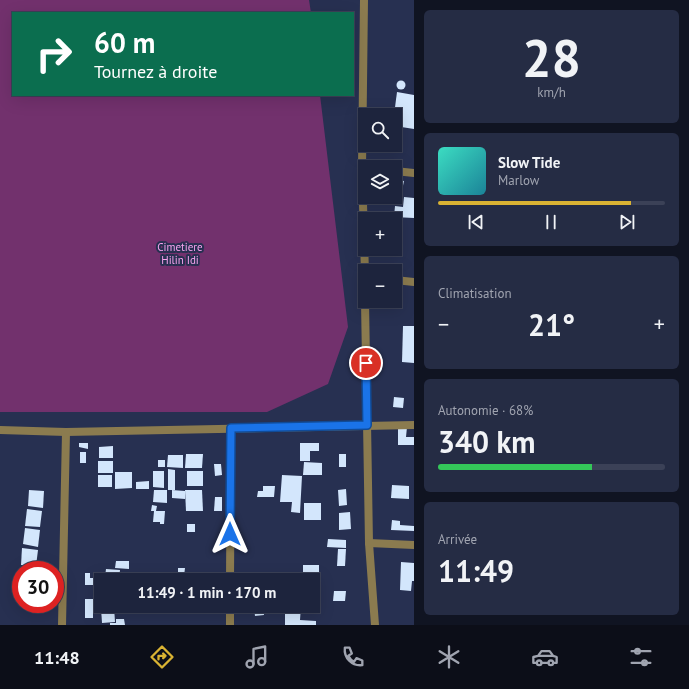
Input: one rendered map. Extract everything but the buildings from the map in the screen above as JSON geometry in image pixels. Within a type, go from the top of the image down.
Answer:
[{"type":"street","points":[[363,160],[364,0]]},
{"type":"street","points":[[402,172],[414,173]]},
{"type":"street","points":[[364,204],[365,264]]},
{"type":"street","points":[[402,281],[414,282]]},
{"type":"street","points":[[365,308],[369,543],[375,625]]},
{"type":"street","points":[[0,430],[66,432],[414,425]]},
{"type":"street","points":[[230,573],[231,428]]},
{"type":"street","points":[[62,625],[66,432]]},
{"type":"street","points":[[369,543],[414,545]]},
{"type":"street","points":[[230,613],[230,625]]},
{"type":"green space","name":"Cimetiere Hilin Idi","points":[[0,0],[309,0],[311,12],[12,12],[12,96],[320,96],[348,327],[328,384],[267,412],[0,412]]},
{"type":"route","points":[[230,534],[231,428],[367,425],[366,363]]}]
